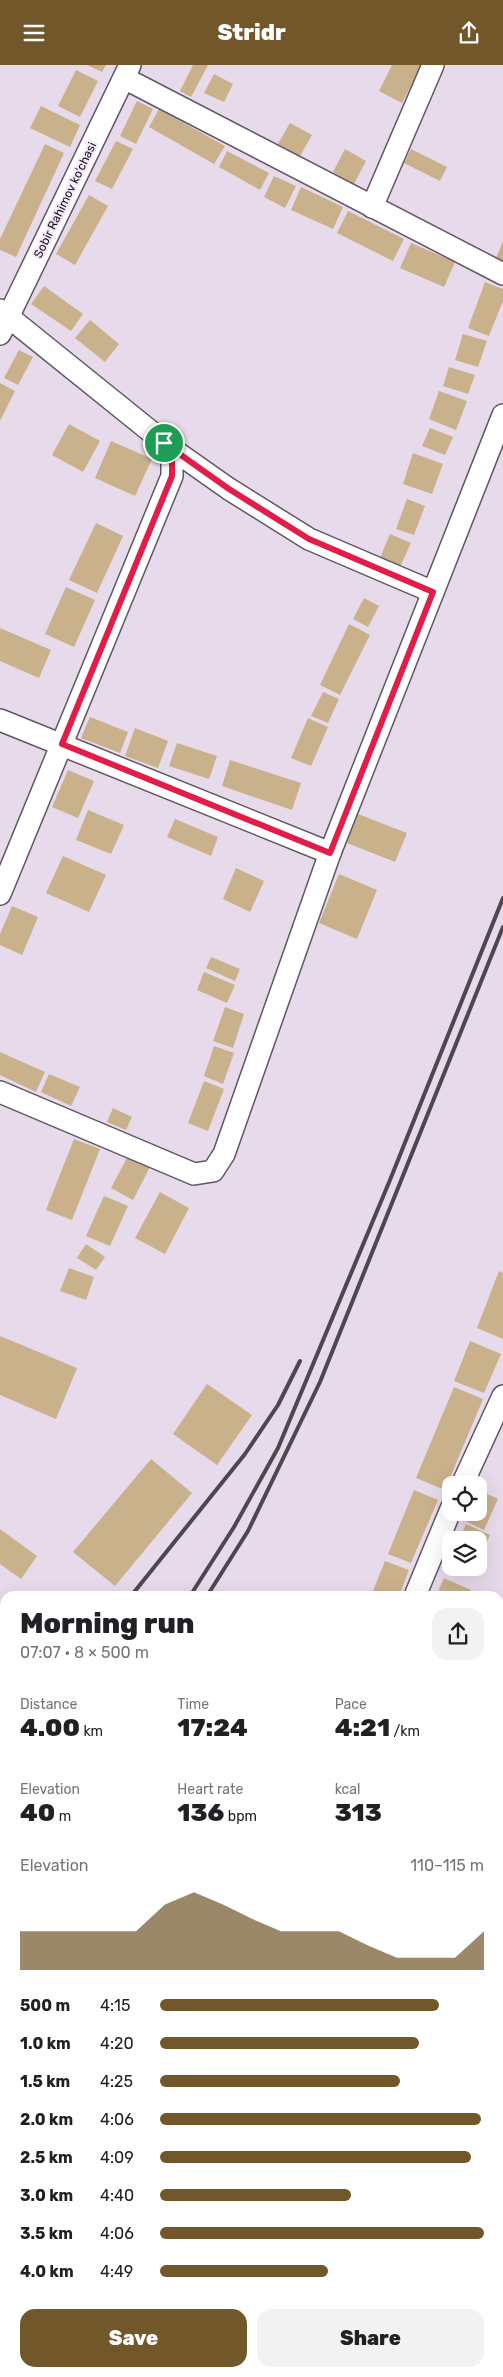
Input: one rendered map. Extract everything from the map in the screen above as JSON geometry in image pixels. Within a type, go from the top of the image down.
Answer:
[{"type":"street","points":[[372,207],[433,65]]},
{"type":"street","points":[[127,71],[372,207],[503,275]]},
{"type":"street","name":"Sobir Rahimov ko'chasi","points":[[3,321],[127,71]]},
{"type":"street","points":[[3,321],[164,443],[229,489],[309,539],[433,592]]},
{"type":"street","points":[[0,1092],[194,1174],[213,1171],[224,1154],[330,853],[503,415]]},
{"type":"street","points":[[0,894],[172,476],[172,457],[164,443]]},
{"type":"street","points":[[0,720],[330,853]]},
{"type":"street","points":[[466,1476],[503,1396]]},
{"type":"street","points":[[417,1591],[446,1521]]},
{"type":"building","points":[[87,65],[106,65],[102,72]]},
{"type":"building","points":[[193,65],[208,65],[191,97],[180,91]]},
{"type":"building","points":[[392,65],[422,65],[402,103],[379,91]]},
{"type":"building","points":[[76,70],[98,81],[80,117],[58,106]]},
{"type":"building","points":[[214,74],[233,84],[224,102],[204,93]]},
{"type":"building","points":[[137,101],[153,109],[136,144],[120,136]]},
{"type":"building","points":[[41,106],[80,125],[70,147],[30,128]]},
{"type":"building","points":[[159,109],[225,146],[214,164],[149,127]]},
{"type":"building","points":[[290,123],[312,135],[300,156],[278,144]]},
{"type":"building","points":[[116,141],[133,149],[112,189],[95,181]]},
{"type":"building","points":[[45,144],[64,153],[16,257],[0,250],[0,239]]},
{"type":"building","points":[[345,149],[366,161],[354,184],[333,172]]},
{"type":"building","points":[[411,149],[447,167],[440,181],[404,163]]},
{"type":"building","points":[[227,151],[269,173],[260,190],[219,167]]},
{"type":"building","points":[[274,176],[296,186],[285,208],[264,197]]},
{"type":"building","points":[[301,187],[343,207],[333,229],[291,210]]},
{"type":"building","points":[[89,195],[108,206],[75,265],[56,254]]},
{"type":"building","points":[[348,211],[404,239],[393,261],[337,233]]},
{"type":"building","points":[[503,241],[503,264],[495,261]]},
{"type":"building","points":[[411,243],[455,262],[444,287],[400,268]]},
{"type":"building","points":[[485,282],[503,289],[503,301],[489,336],[468,328]]},
{"type":"building","points":[[44,286],[83,314],[71,331],[31,304]]},
{"type":"building","points":[[90,320],[119,344],[105,362],[75,338]]},
{"type":"building","points":[[463,334],[487,341],[478,367],[455,360]]},
{"type":"building","points":[[19,350],[33,357],[18,385],[4,378]]},
{"type":"building","points":[[449,367],[475,375],[468,394],[443,386]]},
{"type":"building","points":[[0,383],[15,391],[0,421]]},
{"type":"building","points":[[439,391],[467,401],[456,430],[429,419]]},
{"type":"building","points":[[69,424],[100,441],[83,472],[52,455]]},
{"type":"building","points":[[430,428],[453,437],[445,455],[422,446]]},
{"type":"building","points":[[111,441],[152,459],[135,496],[95,478]]},
{"type":"building","points":[[413,453],[443,464],[432,494],[403,484]]},
{"type":"building","points":[[407,499],[425,506],[414,535],[396,529]]},
{"type":"building","points":[[96,523],[123,536],[97,593],[69,580]]},
{"type":"building","points":[[390,534],[411,543],[400,567],[380,558]]},
{"type":"building","points":[[66,587],[95,600],[74,647],[45,634]]},
{"type":"building","points":[[364,598],[379,606],[368,627],[353,619]]},
{"type":"building","points":[[349,624],[370,635],[340,695],[320,685]]},
{"type":"building","points":[[0,628],[51,650],[39,678],[0,661]]},
{"type":"building","points":[[323,692],[339,699],[328,723],[311,716]]},
{"type":"building","points":[[90,717],[128,732],[120,753],[81,738]]},
{"type":"building","points":[[308,718],[328,727],[311,766],[291,758]]},
{"type":"building","points":[[135,728],[168,741],[158,768],[125,756]]},
{"type":"building","points":[[177,743],[217,756],[209,779],[169,766]]},
{"type":"building","points":[[230,760],[301,783],[292,810],[222,786]]},
{"type":"building","points":[[68,770],[94,781],[78,818],[52,807]]},
{"type":"building","points":[[88,810],[124,825],[111,854],[76,840]]},
{"type":"building","points":[[358,814],[407,833],[395,862],[347,843]]},
{"type":"building","points":[[175,819],[218,837],[211,856],[167,837]]},
{"type":"building","points":[[63,856],[106,875],[89,912],[46,893]]},
{"type":"building","points":[[236,868],[264,881],[250,912],[223,899]]},
{"type":"building","points":[[339,874],[377,890],[357,939],[319,923]]},
{"type":"building","points":[[12,906],[38,917],[22,955],[0,945],[0,934]]},
{"type":"building","points":[[211,957],[240,969],[235,981],[206,968]]},
{"type":"building","points":[[204,972],[235,985],[227,1003],[197,990]]},
{"type":"building","points":[[225,1007],[244,1014],[233,1048],[213,1041]]},
{"type":"building","points":[[214,1046],[234,1053],[223,1084],[204,1076]]},
{"type":"building","points":[[0,1052],[45,1072],[36,1092],[0,1075]]},
{"type":"building","points":[[49,1074],[80,1087],[71,1106],[41,1092]]},
{"type":"building","points":[[204,1081],[224,1089],[208,1131],[188,1123]]},
{"type":"building","points":[[113,1108],[132,1117],[126,1130],[107,1122]]},
{"type":"building","points":[[74,1139],[100,1149],[72,1220],[46,1210]]},
{"type":"building","points":[[129,1154],[151,1165],[133,1200],[111,1188]]},
{"type":"building","points":[[160,1192],[189,1208],[165,1254],[135,1238]]},
{"type":"building","points":[[104,1196],[128,1206],[110,1246],[86,1236]]},
{"type":"building","points":[[86,1244],[105,1257],[96,1270],[77,1258]]},
{"type":"building","points":[[69,1268],[94,1277],[86,1300],[60,1291]]},
{"type":"building","points":[[499,1271],[503,1273],[503,1339],[477,1328]]},
{"type":"building","points":[[0,1336],[77,1368],[56,1419],[0,1395]]},
{"type":"building","points":[[470,1341],[501,1354],[484,1393],[454,1381]]},
{"type":"building","points":[[207,1384],[252,1415],[217,1465],[173,1434]]},
{"type":"building","points":[[454,1387],[483,1399],[451,1476],[442,1476],[442,1489],[416,1478]]},
{"type":"building","points":[[151,1459],[192,1493],[115,1586],[73,1552]]},
{"type":"building","points":[[414,1490],[438,1500],[411,1563],[388,1554]]},
{"type":"building","points":[[487,1494],[498,1499],[484,1530],[465,1521],[487,1521]]},
{"type":"building","points":[[466,1524],[481,1531],[463,1531]]},
{"type":"building","points":[[0,1529],[37,1556],[21,1579],[0,1564]]},
{"type":"building","points":[[385,1561],[409,1570],[401,1591],[373,1591]]},
{"type":"building","points":[[444,1578],[471,1590],[471,1591],[438,1591]]},
{"type":"railway","points":[[193,1591],[234,1527],[278,1448],[390,1180],[503,898]]},
{"type":"railway","points":[[210,1591],[248,1531],[320,1382],[503,927]]},
{"type":"railway","points":[[135,1591],[245,1454],[278,1405],[300,1361]]},
{"type":"route","points":[[164,443],[229,489],[309,539],[433,592],[330,853],[62,744],[172,476],[172,457],[164,443]]}]
